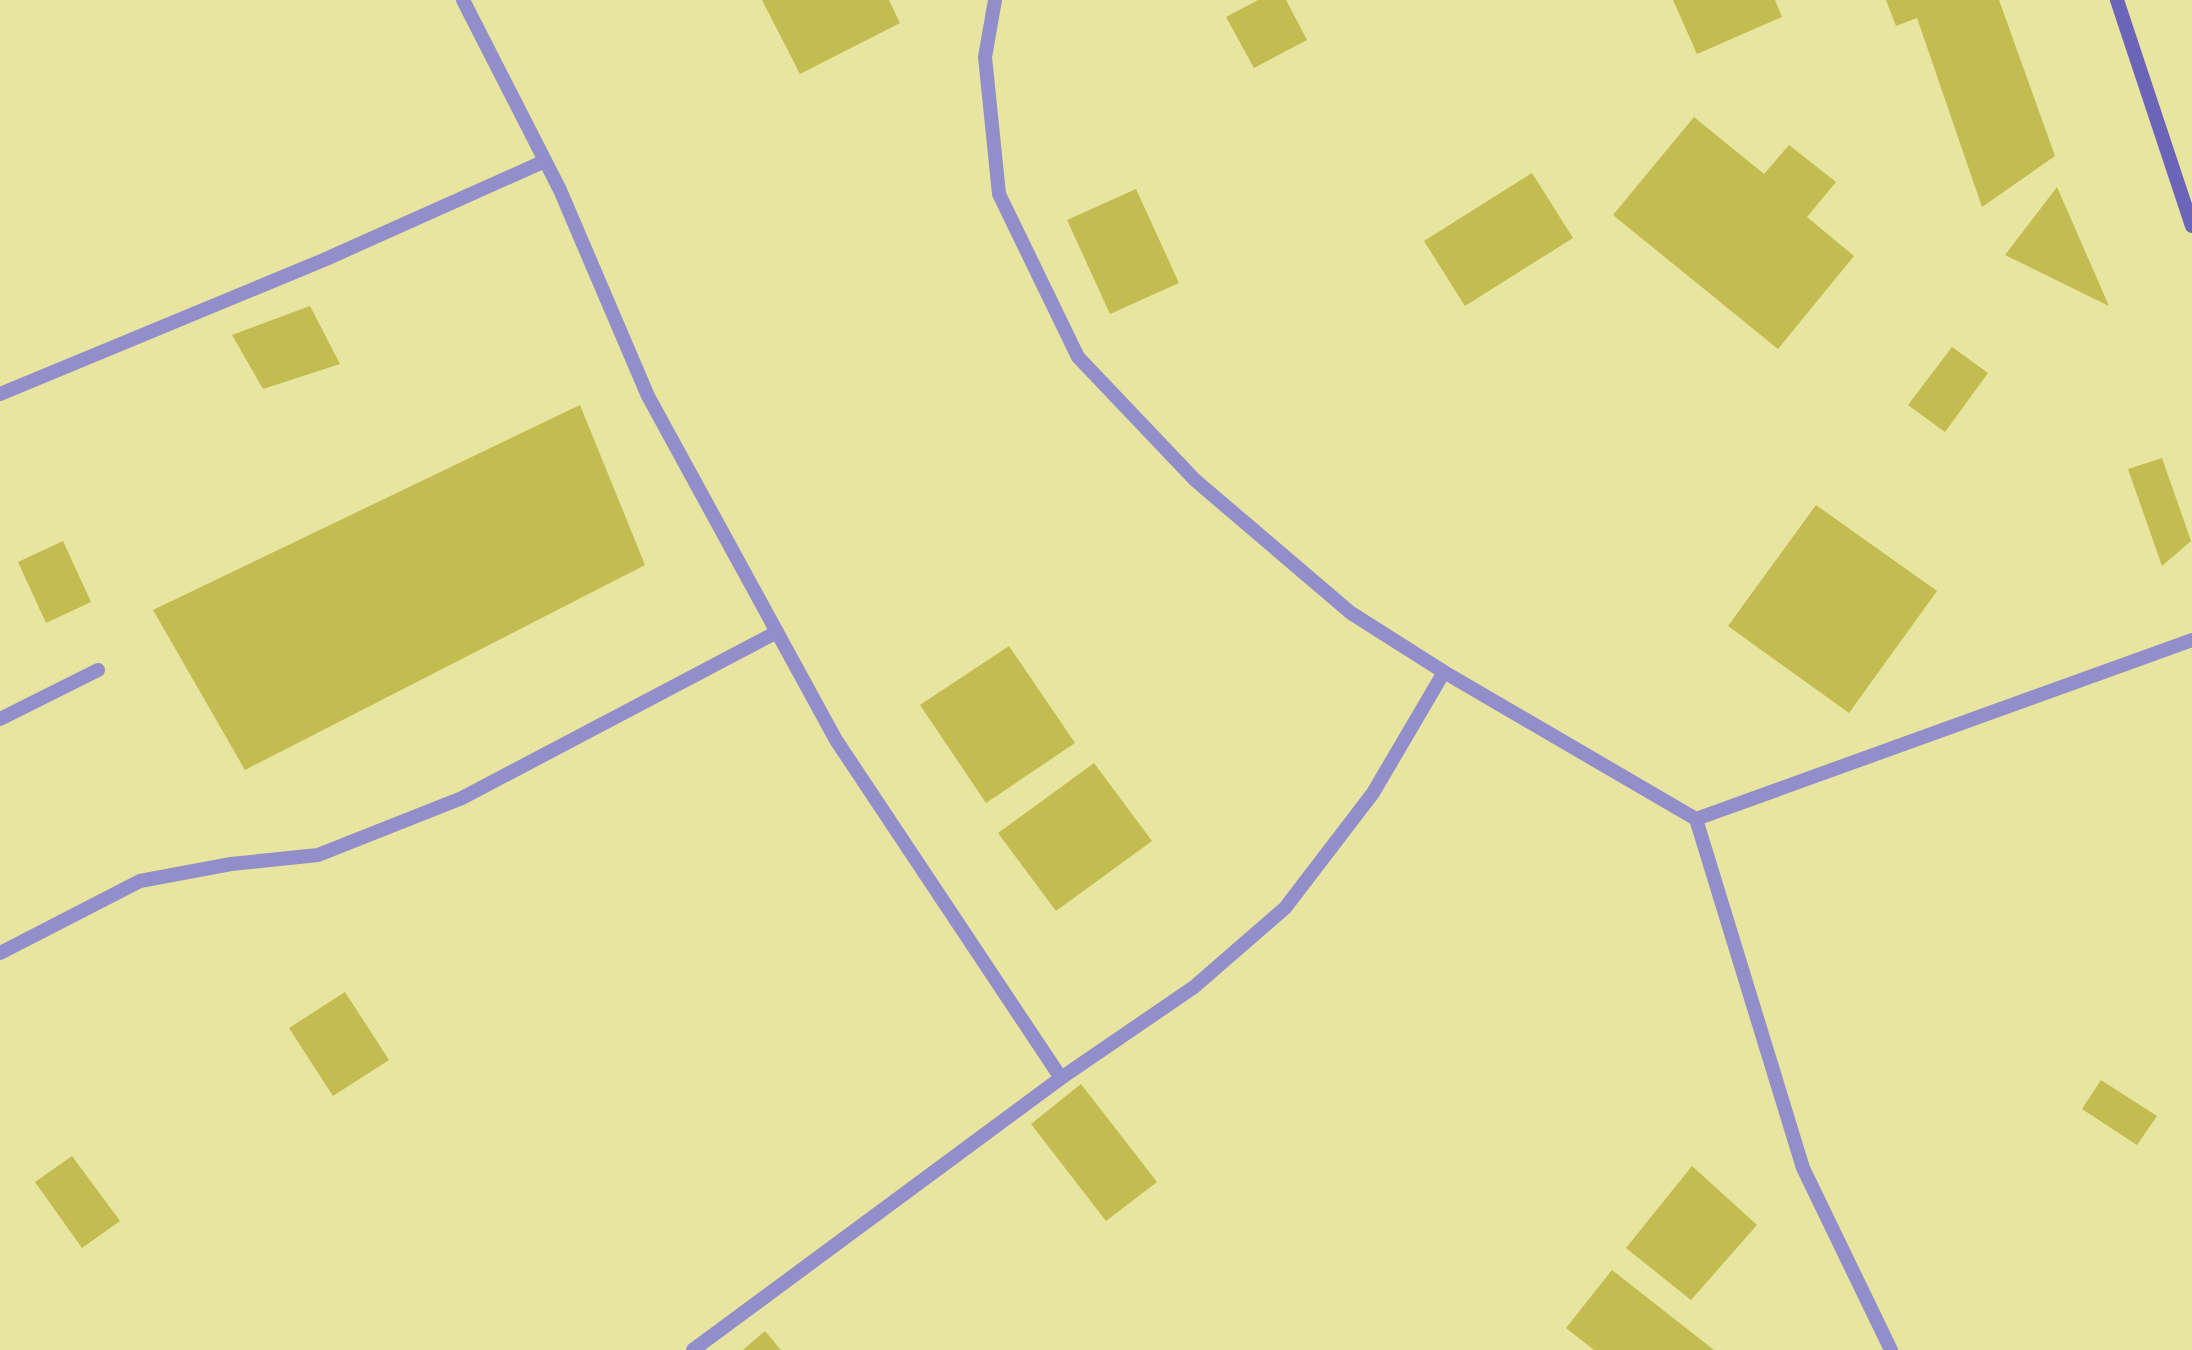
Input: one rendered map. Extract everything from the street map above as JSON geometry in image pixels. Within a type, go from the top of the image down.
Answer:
[{"type":"main road","points":[[2117,0],[2192,226]]},
{"type":"street","points":[[463,0],[545,161],[648,396],[836,740],[1061,1078]]},
{"type":"street","points":[[995,0],[985,57],[999,194],[1078,357],[1206,489],[1351,613],[1444,672],[1696,819],[1803,1168],[1891,1350]]},
{"type":"street","points":[[0,394],[326,259],[545,161]]},
{"type":"street","points":[[0,953],[140,881],[230,864],[318,855],[462,798],[777,632]]},
{"type":"street","points":[[1696,819],[1769,795],[2192,640]]},
{"type":"street","points":[[0,719],[98,670]]},
{"type":"street","points":[[693,1350],[1061,1078],[1194,987],[1285,908],[1373,793],[1444,672]]},
{"type":"building","points":[[762,0],[889,0],[900,23],[800,74]]},
{"type":"building","points":[[1258,0],[1286,0],[1307,40],[1254,68],[1226,17]]},
{"type":"building","points":[[1673,0],[1775,0],[1782,17],[1697,54]]},
{"type":"building","points":[[1886,0],[1999,0],[2055,156],[1982,207],[1917,18],[1896,26]]},
{"type":"building","points":[[1694,117],[1764,174],[1789,145],[1836,182],[1807,217],[1854,256],[1778,349],[1613,215]]},
{"type":"building","points":[[1532,173],[1573,238],[1465,306],[1424,241]]},
{"type":"building","points":[[2057,187],[2109,306],[2005,255]]},
{"type":"building","points":[[1136,189],[1179,283],[1110,314],[1067,220]]},
{"type":"building","points":[[310,306],[340,364],[263,389],[232,335]]},
{"type":"building","points":[[1952,347],[1988,373],[1945,432],[1908,405]]},
{"type":"building","points":[[580,405],[645,565],[245,770],[153,610]]},
{"type":"building","points":[[2162,458],[2191,541],[2162,566],[2128,469]]},
{"type":"building","points":[[1816,505],[1937,591],[1849,713],[1728,626]]},
{"type":"building","points":[[63,541],[91,602],[46,623],[18,562]]},
{"type":"building","points":[[1009,646],[1075,743],[986,803],[920,705]]},
{"type":"building","points":[[1094,763],[1152,841],[1056,911],[998,833]]},
{"type":"building","points":[[345,992],[389,1060],[333,1096],[289,1028]]},
{"type":"building","points":[[2101,1080],[2157,1116],[2137,1145],[2082,1109]]},
{"type":"building","points":[[1081,1084],[1157,1182],[1106,1221],[1031,1124]]},
{"type":"building","points":[[72,1156],[120,1221],[82,1248],[35,1182]]},
{"type":"building","points":[[1692,1166],[1757,1225],[1691,1300],[1626,1248]]},
{"type":"building","points":[[1612,1270],[1714,1350],[1594,1350],[1566,1328]]},
{"type":"building","points":[[765,1331],[781,1350],[743,1350]]}]
